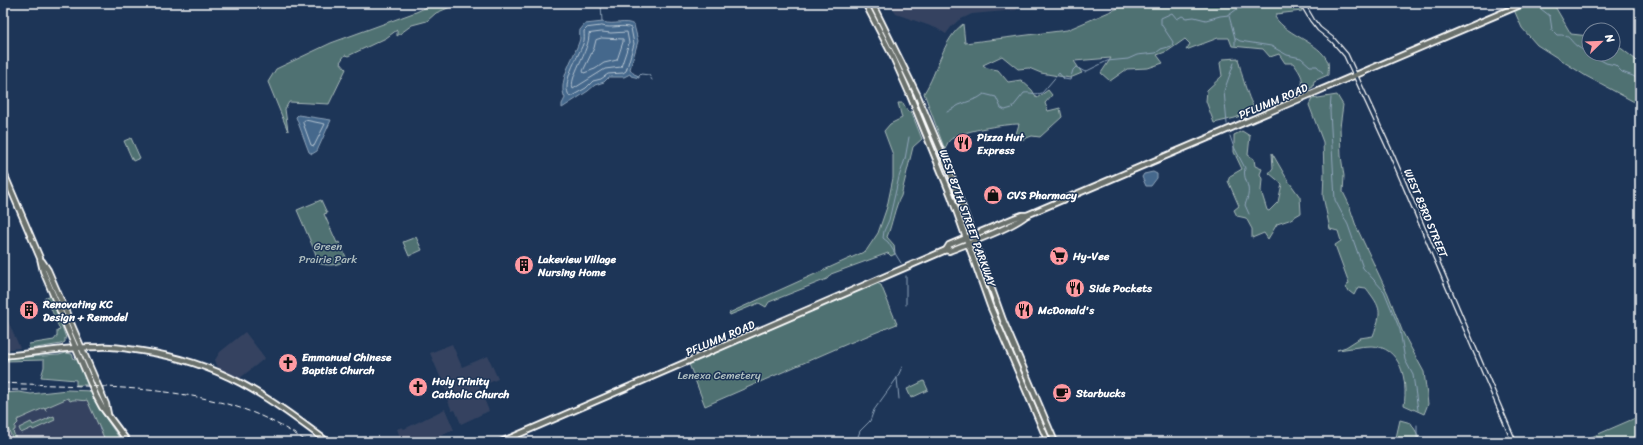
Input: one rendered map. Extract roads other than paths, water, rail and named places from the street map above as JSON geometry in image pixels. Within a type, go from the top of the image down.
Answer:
[{"type":"main road","name":"WEST 87TH STREET PARKWAY","points":[[865,3],[893,56],[928,139],[968,243],[990,306],[1048,442]]},
{"type":"main road","name":"WEST 87TH STREET PARKWAY","points":[[872,3],[917,94],[950,172],[963,207],[971,235],[1003,320],[1055,442]]},
{"type":"main road","name":"PFLUMM ROAD","points":[[1027,215],[1525,3]]},
{"type":"main road","points":[[928,139],[934,144],[944,169],[950,172]]},
{"type":"main road","points":[[3,171],[40,258],[43,271],[96,396],[102,407],[128,442]]},
{"type":"main road","points":[[946,250],[947,246],[971,235],[1014,218],[1027,215]]},
{"type":"main road","points":[[946,250],[949,251],[974,241],[1014,223],[1027,215]]},
{"type":"main road","name":"PFLUMM ROAD","points":[[501,442],[946,250]]},
{"type":"main road","points":[[40,258],[48,270],[106,404],[108,414]]},
{"type":"main road","points":[[3,356],[100,346],[133,349],[169,356],[200,365],[236,380],[275,403],[328,442]]},
{"type":"street","name":"WEST 83RD STREET","points":[[1302,3],[1312,20],[1344,51],[1356,75],[1391,153],[1514,442]]},
{"type":"water","points":[[603,22],[631,23],[634,25],[638,41],[630,69],[634,74],[639,76],[639,78],[631,76],[630,74],[624,77],[609,77],[604,82],[595,85],[562,108],[565,98],[563,85],[567,70],[580,40],[580,30],[585,24]]},
{"type":"water","points":[[298,115],[331,120],[317,151],[312,154],[309,152],[296,117]]},
{"type":"water","points":[[1153,172],[1157,174],[1157,178],[1151,186],[1146,186],[1142,177],[1144,174]]},
{"type":"waterway","points":[[601,3],[602,22]]},
{"type":"waterway","points":[[947,112],[984,94],[996,97],[1001,108],[1005,110],[1012,108],[1024,93],[1042,93],[1059,73],[1064,79],[1070,80],[1073,70],[1076,67],[1085,72],[1107,61],[1128,59],[1137,55],[1156,53],[1161,49],[1172,46],[1173,42],[1161,24],[1161,18],[1172,13],[1177,19],[1182,16],[1186,18],[1194,17],[1206,20],[1229,15],[1237,9],[1242,8],[1247,3]]},
{"type":"waterway","points":[[1541,9],[1550,16],[1552,30],[1557,35],[1567,37],[1581,49]]},
{"type":"waterway","points":[[1229,16],[1235,38],[1240,41],[1271,46],[1287,55],[1301,58],[1310,66],[1317,66],[1323,73]]},
{"type":"waterway","points":[[1235,38],[1235,45]]},
{"type":"waterway","points":[[1604,62],[1615,65],[1622,72],[1633,76],[1640,81],[1637,89],[1640,93]]},
{"type":"waterway","points":[[1227,124],[1224,91],[1234,63]]},
{"type":"waterway","points":[[639,76],[641,74],[649,75],[652,80]]},
{"type":"waterway","points":[[1331,98],[1330,111],[1335,200],[1348,225],[1363,268],[1384,291],[1400,330],[1405,360],[1413,375],[1418,410]]},
{"type":"waterway","points":[[1230,136],[1245,168],[1245,177],[1248,188],[1245,205],[1249,214]]},
{"type":"waterway","points":[[901,263],[888,242],[883,238],[905,159],[909,137]]},
{"type":"waterway","points":[[906,276],[906,305]]},
{"type":"waterway","points":[[856,442],[860,431],[870,421],[874,410],[897,378],[902,367]]},
{"type":"waterway","points":[[897,378],[899,399]]},
{"type":"waterway","points":[[1417,425],[1417,442]]},
{"type":"railway","points":[[3,383],[91,386],[151,390],[181,394],[237,407],[256,414],[283,427],[308,442]]},
{"type":"railway","points":[[3,390],[31,390]]},
{"type":"place","name":"Pizza Hut Express","points":[[963,143]]},
{"type":"place","name":"CVS Pharmacy","points":[[993,195]]},
{"type":"place","name":"Hy-Vee","points":[[1059,256]]},
{"type":"place","name":"Lakeview Village Nursing Home","points":[[524,265]]},
{"type":"place","name":"Side Pockets","points":[[1075,288]]},
{"type":"place","name":"Renovating KC Design + Remodel","points":[[29,310]]},
{"type":"place","name":"McDonald's","points":[[1024,310]]},
{"type":"place","name":"Emmanuel Chinese Baptist Church","points":[[288,363]]},
{"type":"place","name":"Holy Trinity Catholic Church","points":[[418,387]]},
{"type":"place","name":"Starbucks","points":[[1062,393]]},
{"type":"park label","name":"Green Prairie Park","points":[[328,252]]},
{"type":"park label","name":"Lenexa Cemetery","points":[[719,375]]}]
